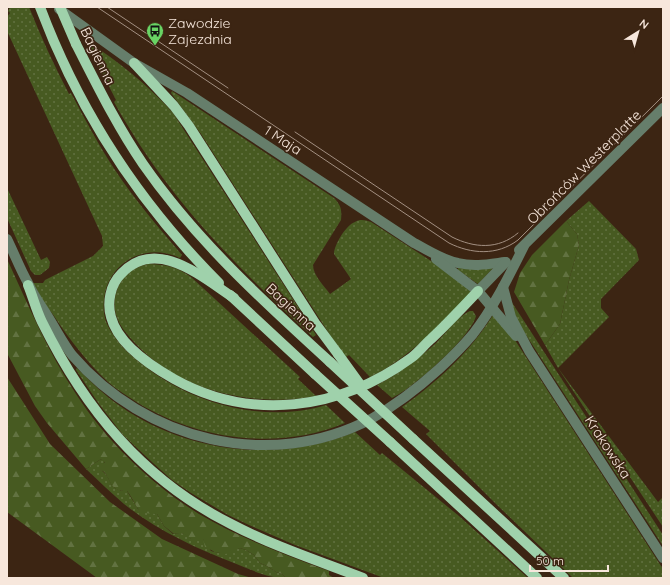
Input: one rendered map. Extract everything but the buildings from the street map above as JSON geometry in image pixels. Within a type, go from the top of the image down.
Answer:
[{"type":"main road","points":[[40,7],[47,26],[68,70],[112,153],[157,214],[182,243],[234,298],[537,578]]},
{"type":"main road","name":"Bagienna","points":[[60,7],[76,44],[120,128],[143,164],[198,234],[238,276],[564,578]]},
{"type":"main road","points":[[134,63],[169,100],[189,126],[315,323],[375,404]]},
{"type":"main road","points":[[234,298],[178,263],[166,259],[151,258],[139,261],[127,267],[118,277],[111,290],[111,317],[120,334],[136,352],[158,369],[178,381],[222,398],[253,404],[288,405],[311,403],[348,393],[389,373],[412,357],[448,323],[478,291]]},
{"type":"main road","points":[[28,285],[42,320],[73,378],[98,414],[137,458],[167,484],[198,505],[231,524],[278,545],[363,578]]},
{"type":"street","name":"1 Maja","points":[[56,7],[134,63],[187,93],[414,243],[442,258],[456,263],[472,265],[505,262]]},
{"type":"street","name":"Obrońców Westerplatte","points":[[478,291],[505,262],[524,246],[663,108]]},
{"type":"street","points":[[7,238],[28,285]]},
{"type":"street","name":"Krakowska","points":[[414,243],[478,291],[529,351]]},
{"type":"street","name":"Obrońców Westerplatte","points":[[28,285],[71,354],[97,380],[117,397],[137,410],[173,428],[218,441],[247,444],[274,444],[299,442],[346,430],[371,419],[400,401],[422,384],[453,356],[473,334],[492,307],[524,246]]},
{"type":"street","name":"Krakowska","points":[[503,287],[511,317],[529,351],[663,558]]},
{"type":"green space","points":[[10,7],[29,7],[69,94],[71,93],[109,161],[139,203],[182,255],[180,258],[167,253],[154,252],[142,254],[130,259],[120,266],[112,275],[107,287],[104,300],[104,309],[107,324],[118,342],[137,361],[162,379],[206,400],[230,407],[254,411],[279,412],[303,410],[326,405],[345,423],[319,432],[293,437],[266,439],[213,433],[187,426],[162,416],[138,403],[108,382],[93,367],[66,334],[53,314],[44,304],[33,283],[43,283],[45,280],[93,256],[103,246],[102,236],[7,31],[7,17],[10,13],[8,11]]},
{"type":"green space","points":[[85,40],[131,73],[173,113],[316,335],[313,337],[256,283],[203,228],[179,199],[134,136],[114,102],[116,100]]},
{"type":"green space","points":[[172,91],[334,198],[338,203],[341,213],[341,220],[313,265],[315,273],[330,294],[351,279],[334,254],[336,246],[348,227],[357,221],[363,220],[371,222],[445,270],[470,290],[471,293],[424,340],[385,369],[370,377],[349,355],[346,357],[330,335],[201,134],[171,93]]},
{"type":"green space","points":[[7,188],[41,260],[47,257],[50,262],[49,268],[40,275],[35,275],[31,271],[7,218]]},
{"type":"green space","points":[[589,201],[636,249],[639,260],[601,299],[601,308],[609,317],[558,368],[545,345],[560,324],[569,280],[579,245],[577,234],[566,221]]},
{"type":"green space","points":[[566,221],[577,234],[579,245],[569,280],[560,324],[545,345],[514,292],[520,273],[532,255]]},
{"type":"green space","points":[[7,259],[56,362],[88,412],[131,461],[147,476],[199,514],[247,538],[329,571],[329,575],[334,578],[286,578],[282,574],[260,563],[254,555],[246,550],[240,548],[226,554],[215,552],[205,547],[203,539],[194,541],[185,534],[174,534],[164,526],[157,514],[140,511],[127,491],[116,489],[112,486],[106,474],[98,470],[99,466],[105,462],[101,459],[86,469],[47,423],[35,406],[7,353]]},
{"type":"green space","points":[[148,264],[171,267],[191,277],[300,377],[298,379],[316,396],[267,400],[218,392],[195,384],[173,373],[152,359],[125,331],[118,320],[115,307],[116,293],[124,278],[137,268]]},
{"type":"green space","points":[[458,268],[493,268],[478,284],[458,270]]},
{"type":"green space","points":[[509,298],[663,535],[663,546],[513,315]]},
{"type":"green space","points":[[470,311],[473,311],[476,316],[472,325],[440,362],[426,374],[392,398],[377,385],[401,371],[415,360],[436,343],[457,321]]},
{"type":"green space","points":[[493,315],[511,334],[526,357],[663,569],[663,578],[573,578],[426,434],[430,431],[402,407],[452,366],[484,329]]},
{"type":"green space","points":[[77,368],[114,402],[147,422],[175,435],[204,443],[234,449],[265,450],[296,448],[326,442],[355,432],[380,455],[382,453],[459,516],[528,578],[384,578],[295,545],[249,525],[228,515],[191,493],[172,480],[153,463],[123,435],[99,404],[76,370]]},
{"type":"green space","points":[[558,368],[658,502],[663,497],[663,527]]},
{"type":"green space","points":[[7,377],[50,444],[110,502],[162,539],[238,574],[252,578],[97,578],[7,512]]},
{"type":"green space","points":[[101,459],[105,461],[101,470],[108,477],[111,484],[116,489],[127,491],[138,509],[157,514],[164,526],[173,534],[181,533],[187,535],[191,539],[203,539],[211,551],[215,552],[222,553],[240,548],[246,550],[254,555],[260,563],[282,574],[286,578],[273,577],[260,573],[219,557],[177,538],[150,522],[124,504],[86,469]]},
{"type":"tram line","points":[[97,7],[449,243],[457,247],[475,251],[484,252],[501,249],[518,240],[663,96]]},
{"type":"tram line","points":[[107,7],[228,88]]},
{"type":"tram line","points":[[295,132],[460,241],[477,245],[494,245],[510,239],[518,233]]},
{"type":"place","name":"Zawodzie Zajezdnia","points":[[155,46]]}]
